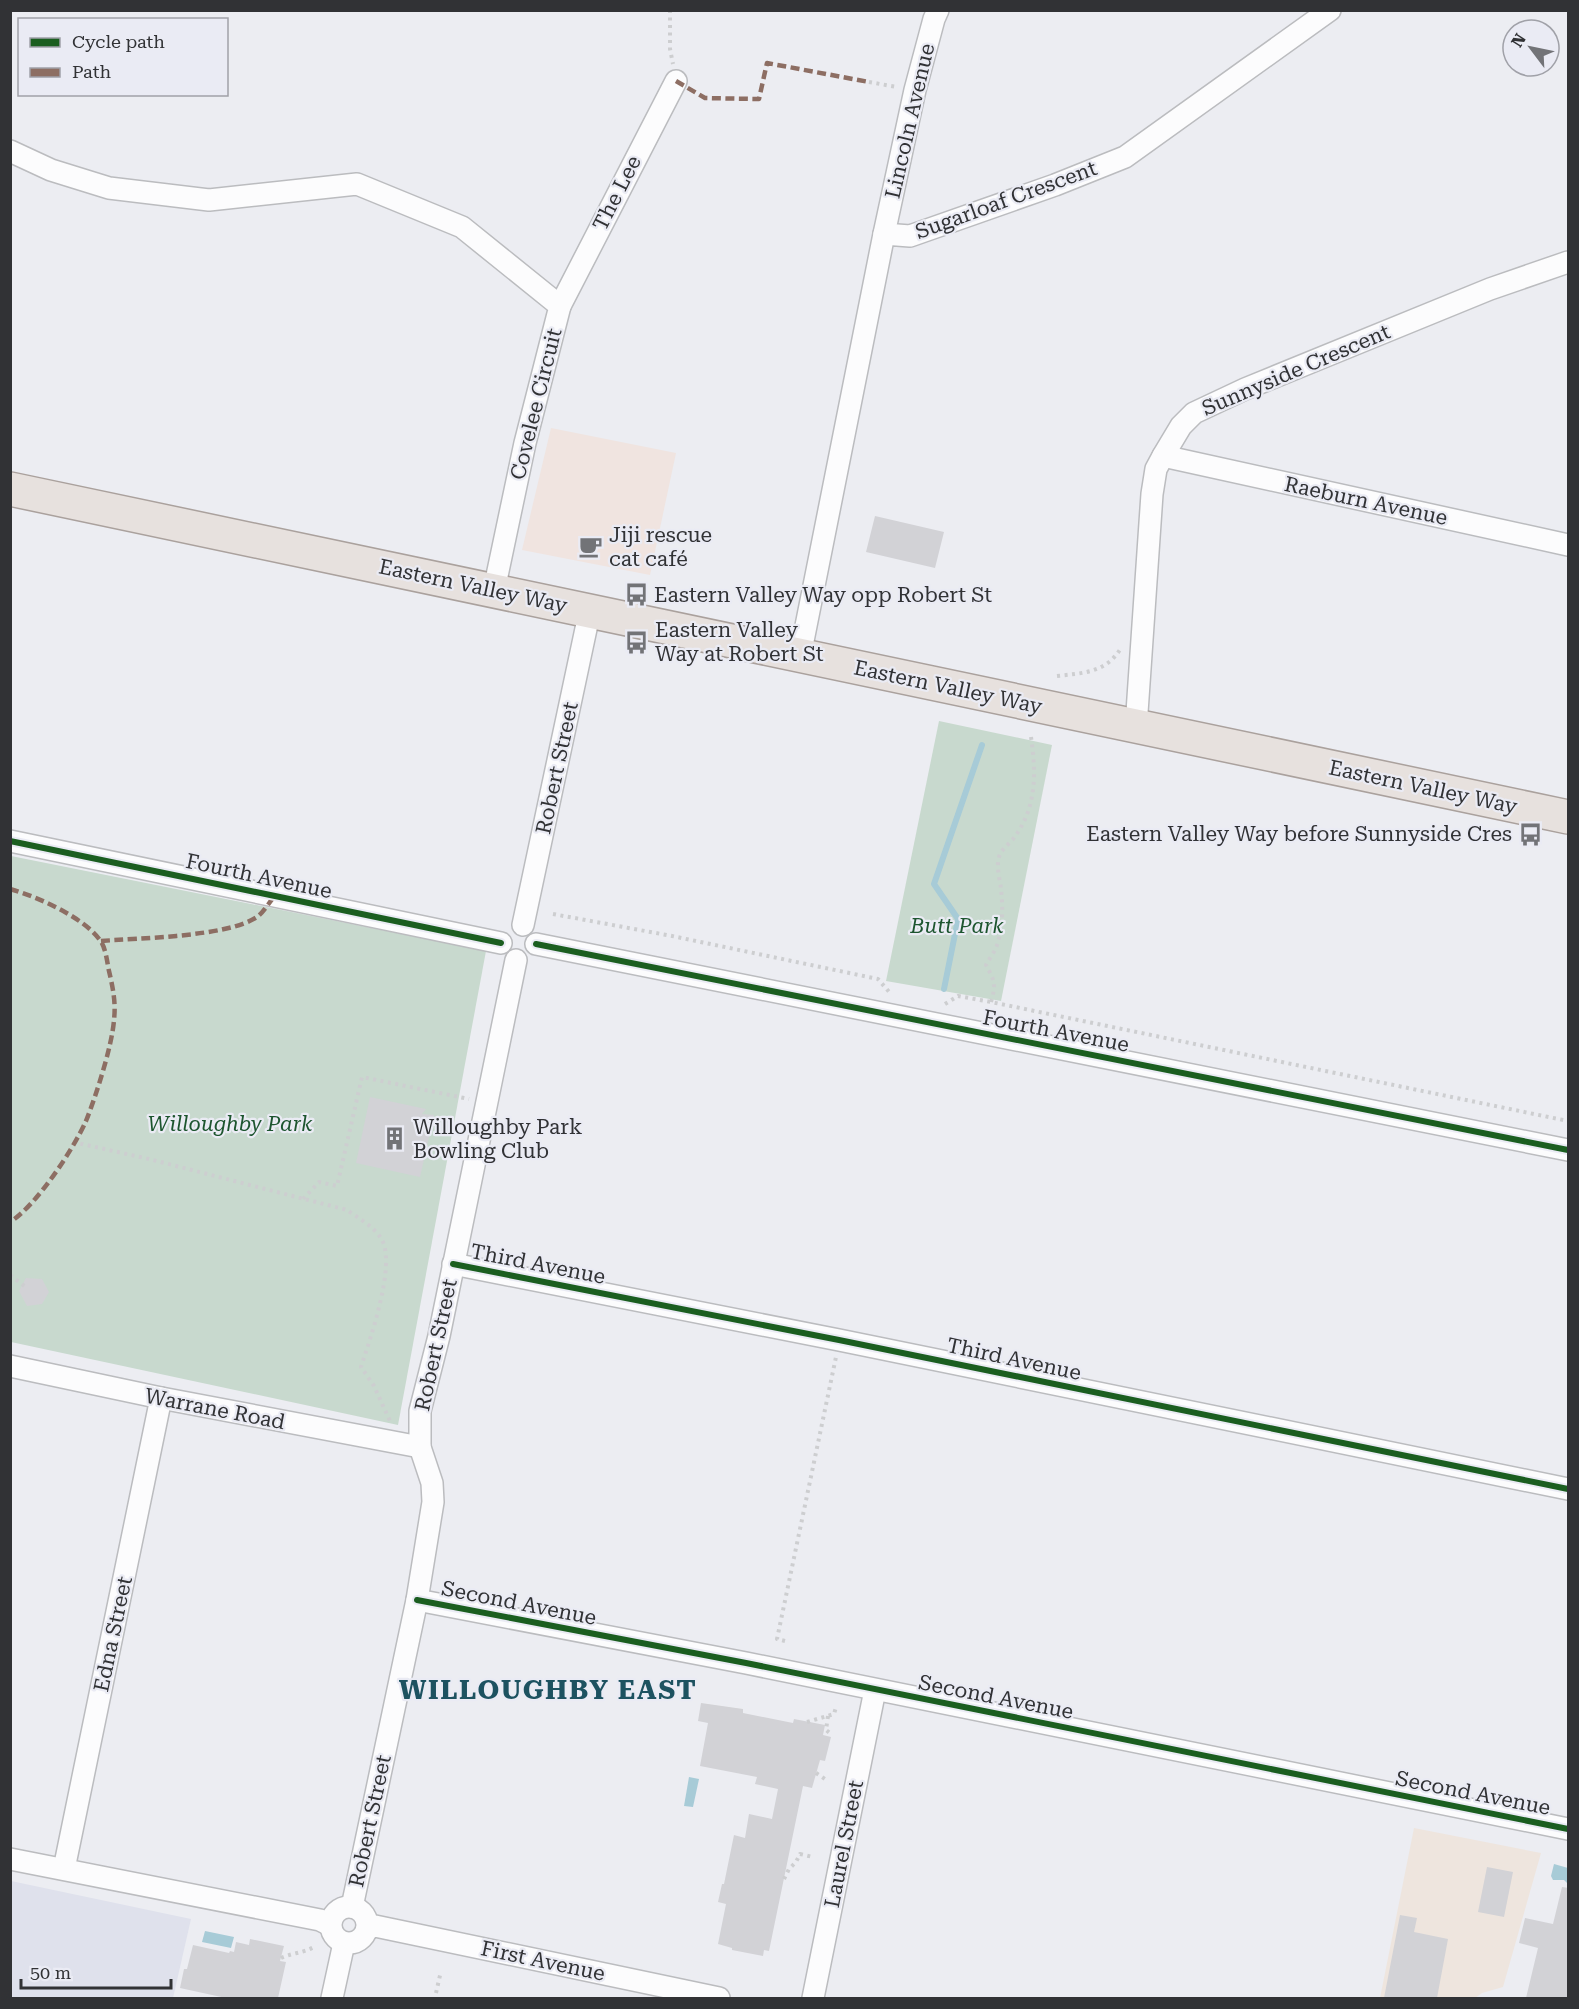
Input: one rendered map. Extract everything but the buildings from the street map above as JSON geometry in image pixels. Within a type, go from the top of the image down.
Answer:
[{"type":"main road","name":"Eastern Valley Way","points":[[10,489],[1569,817]]},
{"type":"street","name":"Lincoln Avenue","points":[[884,234],[915,90],[938,10]]},
{"type":"street","name":"Sugarloaf Crescent","points":[[800,656],[884,234],[910,236],[1055,185],[1125,157],[1330,10]]},
{"type":"street","name":"The Lee","points":[[561,306],[676,81]]},
{"type":"street","name":"Covelee Circuit","points":[[10,151],[51,170],[109,188],[209,200],[357,184],[462,227],[561,306],[525,443],[494,590]]},
{"type":"street","name":"Sunnyside Crescent","points":[[1136,727],[1152,494],[1156,469],[1181,426],[1194,412],[1490,289],[1569,262]]},
{"type":"street","name":"Raeburn Avenue","points":[[1163,456],[1569,545]]},
{"type":"street","name":"Robert Street","points":[[523,925],[590,610]]},
{"type":"street","name":"Fourth Avenue","points":[[10,841],[501,942]]},
{"type":"street","points":[[523,925],[532,930],[536,939],[535,950],[527,958],[516,960],[504,952],[501,942],[505,931],[510,927],[523,925]]},
{"type":"street","name":"Fourth Avenue","points":[[536,944],[1569,1150]]},
{"type":"street","name":"Robert Street","points":[[352,1907],[417,1600],[434,1502],[432,1483],[420,1447],[420,1411],[439,1336],[516,960]]},
{"type":"street","name":"Third Avenue","points":[[453,1264],[1569,1489]]},
{"type":"street","name":"Warrane Road","points":[[10,1366],[160,1398],[420,1447]]},
{"type":"street","name":"Edna Street","points":[[64,1869],[160,1398]]},
{"type":"street","name":"Second Avenue","points":[[417,1600],[746,1663],[1569,1829]]},
{"type":"street","name":"Laurel Street","points":[[813,1998],[875,1690]]},
{"type":"street","points":[[10,1859],[320,1920],[330,1925]]},
{"type":"street","points":[[345,1907],[352,1907],[362,1913],[367,1929],[361,1939],[344,1943],[334,1937],[330,1925],[335,1914],[345,1907]]},
{"type":"street","name":"First Avenue","points":[[367,1929],[375,1926],[719,1998]]},
{"type":"street","points":[[333,1998],[344,1943]]},
{"type":"path","points":[[670,10],[670,49],[676,81]]},
{"type":"path","points":[[869,82],[915,90]]},
{"type":"path","points":[[1057,675],[1085,673],[1109,664],[1121,649],[1122,637]]},
{"type":"path","points":[[991,1002],[995,989],[994,981],[986,965],[997,946],[1002,917],[998,873],[999,856],[1016,837],[1026,819],[1033,794],[1035,770],[1031,737]]},
{"type":"path","points":[[553,914],[878,979],[889,993],[900,995]]},
{"type":"path","points":[[935,1002],[947,1004],[958,996],[991,1002],[1569,1121]]},
{"type":"path","points":[[303,1199],[319,1182],[337,1186],[362,1077],[486,1103]]},
{"type":"path","points":[[74,1142],[347,1210],[381,1238],[387,1253],[386,1267],[373,1330],[361,1367],[375,1386],[392,1427]]},
{"type":"path","points":[[10,1275],[27,1288]]},
{"type":"path","points":[[785,1641],[777,1639],[839,1340]]},
{"type":"path","points":[[807,1722],[834,1714],[836,1707]]},
{"type":"path","points":[[828,1716],[826,1730],[831,1734]]},
{"type":"path","points":[[816,1773],[828,1780]]},
{"type":"path","points":[[784,1879],[800,1854],[813,1857]]},
{"type":"path","points":[[281,1958],[296,1952],[303,1953],[314,1947]]},
{"type":"path","points":[[436,1994],[441,1971]]},
{"type":"shaded area","points":[[551,428],[676,453],[650,575],[522,550]]},
{"type":"shaded area","points":[[1414,1828],[1541,1853],[1503,1987],[1482,1993],[1475,1998],[1380,1998]]},
{"type":"shaded area","points":[[11,1881],[191,1919],[173,1998],[11,1998]]},
{"type":"green space","name":"Butt Park","points":[[939,721],[1052,745],[1001,1001],[886,981]]},
{"type":"green space","name":"Willoughby Park","points":[[11,856],[486,951],[398,1425],[11,1342]]},
{"type":"water","points":[[689,1777],[699,1779],[693,1807],[684,1806]]},
{"type":"water","points":[[1554,1864],[1568,1868],[1568,1884],[1564,1880],[1553,1880],[1551,1876]]},
{"type":"water","points":[[205,1931],[234,1937],[231,1948],[202,1942]]},
{"type":"waterway","points":[[944,989],[958,919],[934,884],[982,745]]},
{"type":"marked path","points":[[676,81],[705,98],[759,99],[767,63],[869,82]]},
{"type":"marked path","points":[[10,889],[59,909],[83,923],[100,940],[106,955],[115,1008],[107,1057],[86,1121],[72,1147],[42,1191],[10,1222]]},
{"type":"marked path","points":[[101,941],[204,933],[225,929],[257,917],[275,896]]},
{"type":"cycle path","points":[[10,841],[501,943]]},
{"type":"cycle path","points":[[536,944],[1568,1150]]},
{"type":"cycle path","points":[[453,1264],[839,1340],[1568,1489]]},
{"type":"cycle path","points":[[417,1600],[746,1663],[1568,1829]]},
{"type":"place","name":"Jiji rescue cat café","points":[[591,547]]},
{"type":"place","name":"Eastern Valley Way opp Robert St","points":[[636,595]]},
{"type":"place","name":"Eastern Valley Way at Robert St","points":[[637,642]]},
{"type":"place","name":"Eastern Valley Way before Sunnyside Cres","points":[[1530,834]]},
{"type":"place","name":"Willoughby Park Bowling Club","points":[[395,1139]]},
{"type":"district","name":"WILLOUGHBY EAST","points":[[548,1690]]}]
